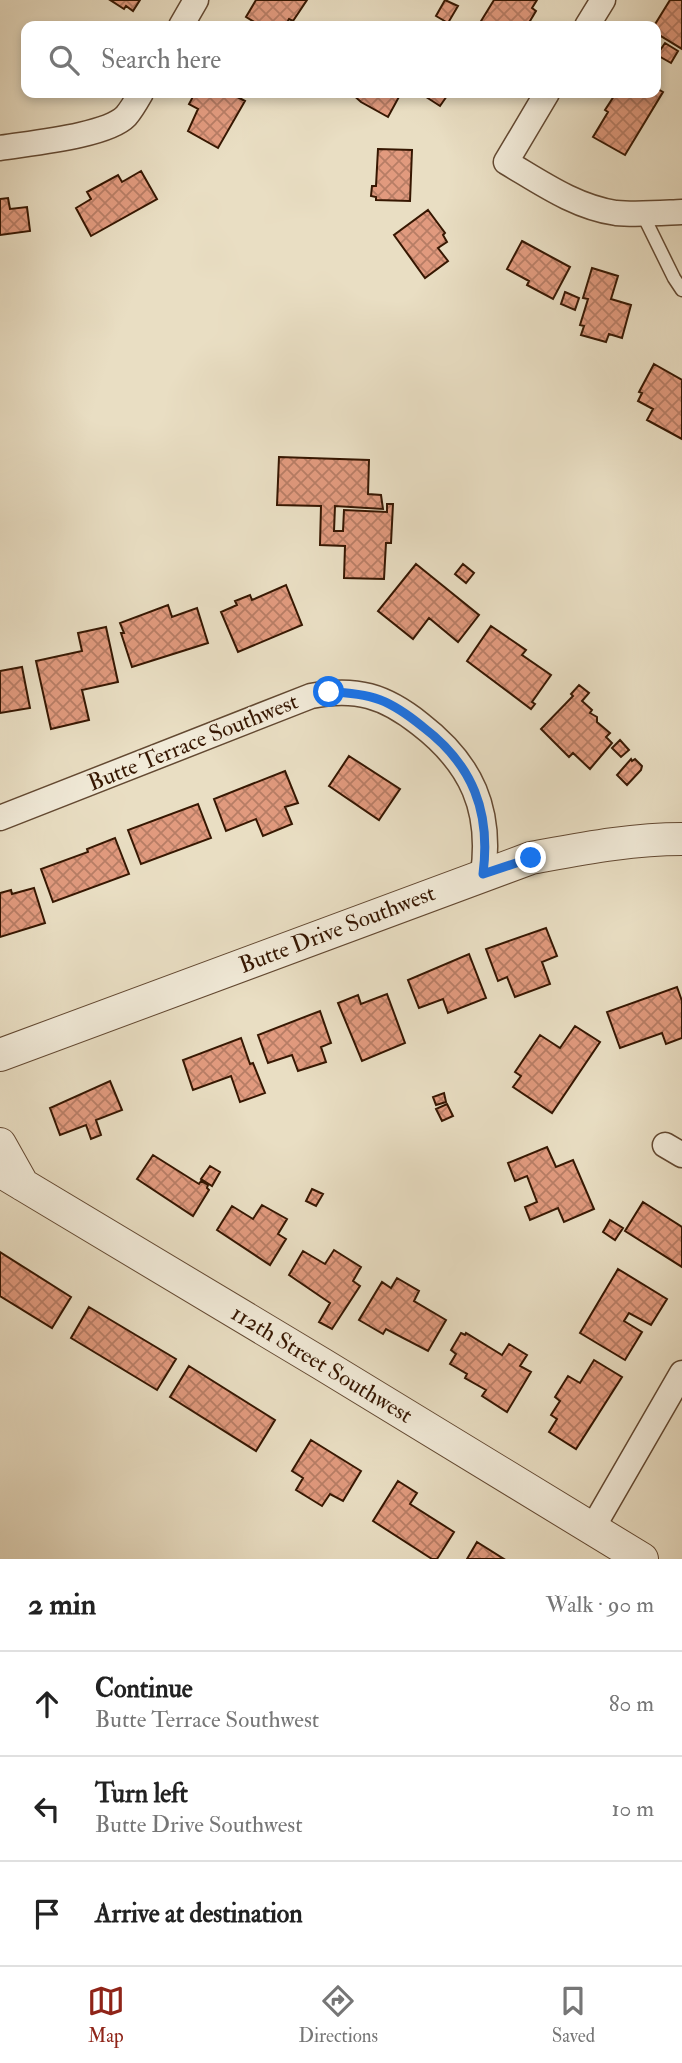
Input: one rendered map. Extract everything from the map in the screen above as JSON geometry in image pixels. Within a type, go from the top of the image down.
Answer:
[{"type":"street","points":[[184,21],[196,0]]},
{"type":"street","points":[[590,21],[603,0]]},
{"type":"street","points":[[0,148],[114,125],[126,116],[138,98]]},
{"type":"street","points":[[544,98],[506,162],[582,204],[618,213],[682,212]]},
{"type":"street","name":"Butte Terrace Southwest","points":[[0,818],[311,696],[329,692],[357,692],[384,700],[401,709],[440,739],[460,763],[481,807],[486,852],[483,874]]},
{"type":"street","name":"Butte Drive Southwest","points":[[0,1055],[531,858],[649,839],[682,839]]},
{"type":"street","points":[[0,1144],[12,1178]]},
{"type":"street","name":"112th Street Southwest","points":[[12,1178],[642,1559]]},
{"type":"street","points":[[592,1529],[682,1373]]},
{"type":"lane","points":[[642,213],[682,290]]},
{"type":"building","points":[[110,0],[140,0],[133,11]]},
{"type":"building","points":[[256,0],[307,0],[293,21],[253,21],[246,17]]},
{"type":"building","points":[[445,0],[458,6],[449,21],[436,16]]},
{"type":"building","points":[[494,0],[537,0],[532,8],[536,11],[530,21],[481,21]]},
{"type":"building","points":[[670,0],[682,0],[682,49],[661,36],[661,21],[657,21]]},
{"type":"building","points":[[665,43],[678,51],[671,63],[661,57],[661,49]]},
{"type":"building","points":[[192,98],[239,98],[245,101],[218,148],[188,131],[198,109],[189,104]]},
{"type":"building","points":[[357,98],[398,98],[388,117]]},
{"type":"building","points":[[428,98],[446,98],[440,106]]},
{"type":"building","points":[[613,98],[659,98],[625,155],[593,137],[608,112],[605,110]]},
{"type":"building","points":[[378,149],[412,150],[410,201],[376,200],[376,197],[371,196],[372,186],[376,186]]},
{"type":"building","points":[[141,171],[157,199],[91,236],[76,208],[91,199],[87,192],[118,175],[122,182]]},
{"type":"building","points":[[8,198],[10,209],[27,207],[30,231],[0,235],[0,199]]},
{"type":"building","points":[[428,210],[445,233],[443,235],[447,242],[438,248],[448,261],[425,278],[394,235]]},
{"type":"building","points":[[522,241],[570,267],[553,299],[527,285],[529,281],[507,269]]},
{"type":"building","points":[[592,268],[618,276],[611,299],[631,305],[622,338],[609,334],[606,342],[581,335],[584,326],[580,325],[588,299],[583,298]]},
{"type":"building","points":[[565,292],[579,298],[575,310],[561,304]]},
{"type":"building","points":[[654,364],[682,380],[682,439],[647,420],[653,409],[638,401],[642,393],[639,392]]},
{"type":"building","points":[[279,457],[369,460],[368,494],[381,495],[383,509],[335,506],[334,531],[343,531],[344,510],[387,512],[387,504],[393,504],[391,543],[386,543],[384,579],[344,578],[345,546],[320,545],[321,506],[277,505]]},
{"type":"building","points":[[416,564],[479,615],[458,642],[429,618],[413,639],[378,611]]},
{"type":"building","points":[[463,564],[474,573],[466,583],[455,574]]},
{"type":"building","points":[[286,585],[302,625],[238,652],[221,612],[237,605],[235,601],[250,595],[252,600]]},
{"type":"building","points":[[168,605],[172,617],[197,608],[208,643],[132,667],[120,623]]},
{"type":"building","points":[[491,626],[526,650],[522,655],[551,675],[532,702],[535,704],[531,709],[467,661]]},
{"type":"building","points":[[106,627],[118,682],[82,690],[89,720],[51,729],[36,661],[82,651],[78,633]]},
{"type":"building","points":[[22,667],[30,708],[0,713],[0,671]]},
{"type":"building","points":[[579,685],[589,693],[582,701],[592,710],[590,713],[597,717],[597,722],[610,733],[606,737],[612,743],[590,769],[573,753],[569,757],[541,729],[573,696],[571,694]]},
{"type":"building","points":[[620,740],[629,750],[621,757],[612,748]]},
{"type":"building","points":[[349,756],[400,789],[379,820],[329,786]]},
{"type":"building","points":[[631,759],[635,759],[642,766],[627,785],[617,775]]},
{"type":"building","points":[[285,771],[298,803],[285,807],[292,824],[263,836],[256,819],[226,831],[214,799]]},
{"type":"building","points":[[198,804],[211,838],[141,864],[128,830]]},
{"type":"building","points":[[115,838],[129,874],[53,902],[41,869],[88,852],[87,849]]},
{"type":"building","points":[[34,888],[45,923],[0,937],[0,893],[11,890],[12,894]]},
{"type":"building","points":[[546,928],[557,956],[542,962],[550,984],[515,997],[507,977],[498,981],[486,949]]},
{"type":"building","points":[[469,954],[486,998],[448,1013],[443,999],[419,1008],[408,980]]},
{"type":"building","points":[[677,987],[682,1001],[682,1038],[666,1044],[662,1033],[620,1048],[607,1012]]},
{"type":"building","points":[[387,994],[405,1043],[362,1061],[338,1003],[358,995],[361,1004]]},
{"type":"building","points":[[320,1011],[331,1043],[321,1047],[326,1062],[298,1071],[292,1055],[268,1063],[258,1035]]},
{"type":"building","points":[[575,1026],[600,1042],[552,1113],[513,1087],[521,1076],[515,1072],[540,1035],[560,1048]]},
{"type":"building","points":[[241,1038],[250,1064],[253,1063],[265,1093],[240,1102],[231,1076],[193,1090],[183,1060]]},
{"type":"building","points":[[110,1081],[122,1110],[96,1120],[101,1135],[91,1139],[86,1125],[60,1135],[50,1108]]},
{"type":"building","points":[[444,1093],[446,1102],[436,1105],[433,1097]]},
{"type":"building","points":[[447,1104],[453,1116],[442,1121],[436,1109]]},
{"type":"building","points":[[547,1147],[556,1167],[573,1160],[594,1209],[564,1222],[558,1208],[530,1220],[525,1207],[537,1202],[527,1176],[515,1181],[508,1163]]},
{"type":"building","points":[[153,1155],[199,1184],[201,1181],[208,1185],[209,1190],[193,1216],[137,1179]]},
{"type":"building","points":[[210,1166],[220,1172],[212,1186],[201,1179]]},
{"type":"building","points":[[312,1189],[323,1194],[316,1206],[306,1201]]},
{"type":"building","points":[[643,1202],[682,1227],[682,1267],[625,1231]]},
{"type":"building","points":[[262,1205],[287,1219],[278,1234],[286,1239],[270,1265],[217,1230],[232,1206],[253,1219]]},
{"type":"building","points":[[610,1220],[623,1228],[615,1240],[603,1232]]},
{"type":"building","points":[[334,1250],[361,1267],[353,1281],[360,1286],[332,1329],[319,1322],[330,1303],[289,1275],[303,1251],[325,1264]]},
{"type":"building","points":[[0,1252],[71,1297],[52,1328],[0,1296]]},
{"type":"building","points":[[618,1269],[667,1299],[651,1325],[629,1313],[624,1321],[642,1332],[625,1360],[580,1333]]},
{"type":"building","points":[[397,1278],[419,1291],[414,1301],[446,1320],[428,1351],[386,1329],[383,1334],[359,1320],[382,1282],[391,1288]]},
{"type":"building","points":[[89,1307],[176,1359],[157,1390],[71,1338]]},
{"type":"building","points":[[461,1333],[466,1333],[502,1355],[509,1344],[527,1355],[520,1366],[531,1372],[507,1412],[482,1396],[486,1390],[465,1378],[467,1374],[450,1364],[456,1354],[451,1350]]},
{"type":"building","points":[[594,1360],[622,1377],[576,1449],[549,1432],[557,1419],[551,1415],[560,1401],[555,1397],[568,1376],[580,1383]]},
{"type":"building","points":[[189,1366],[275,1420],[256,1451],[170,1397]]},
{"type":"building","points":[[311,1440],[361,1471],[343,1501],[330,1494],[322,1506],[296,1490],[303,1478],[292,1471]]},
{"type":"building","points":[[398,1481],[417,1493],[410,1504],[454,1532],[437,1559],[432,1559],[373,1521]]},
{"type":"building","points":[[477,1542],[504,1559],[467,1559]]},
{"type":"route","points":[[329,692],[357,692],[384,700],[401,709],[440,739],[460,763],[481,807],[486,852],[483,874],[531,858]]}]
